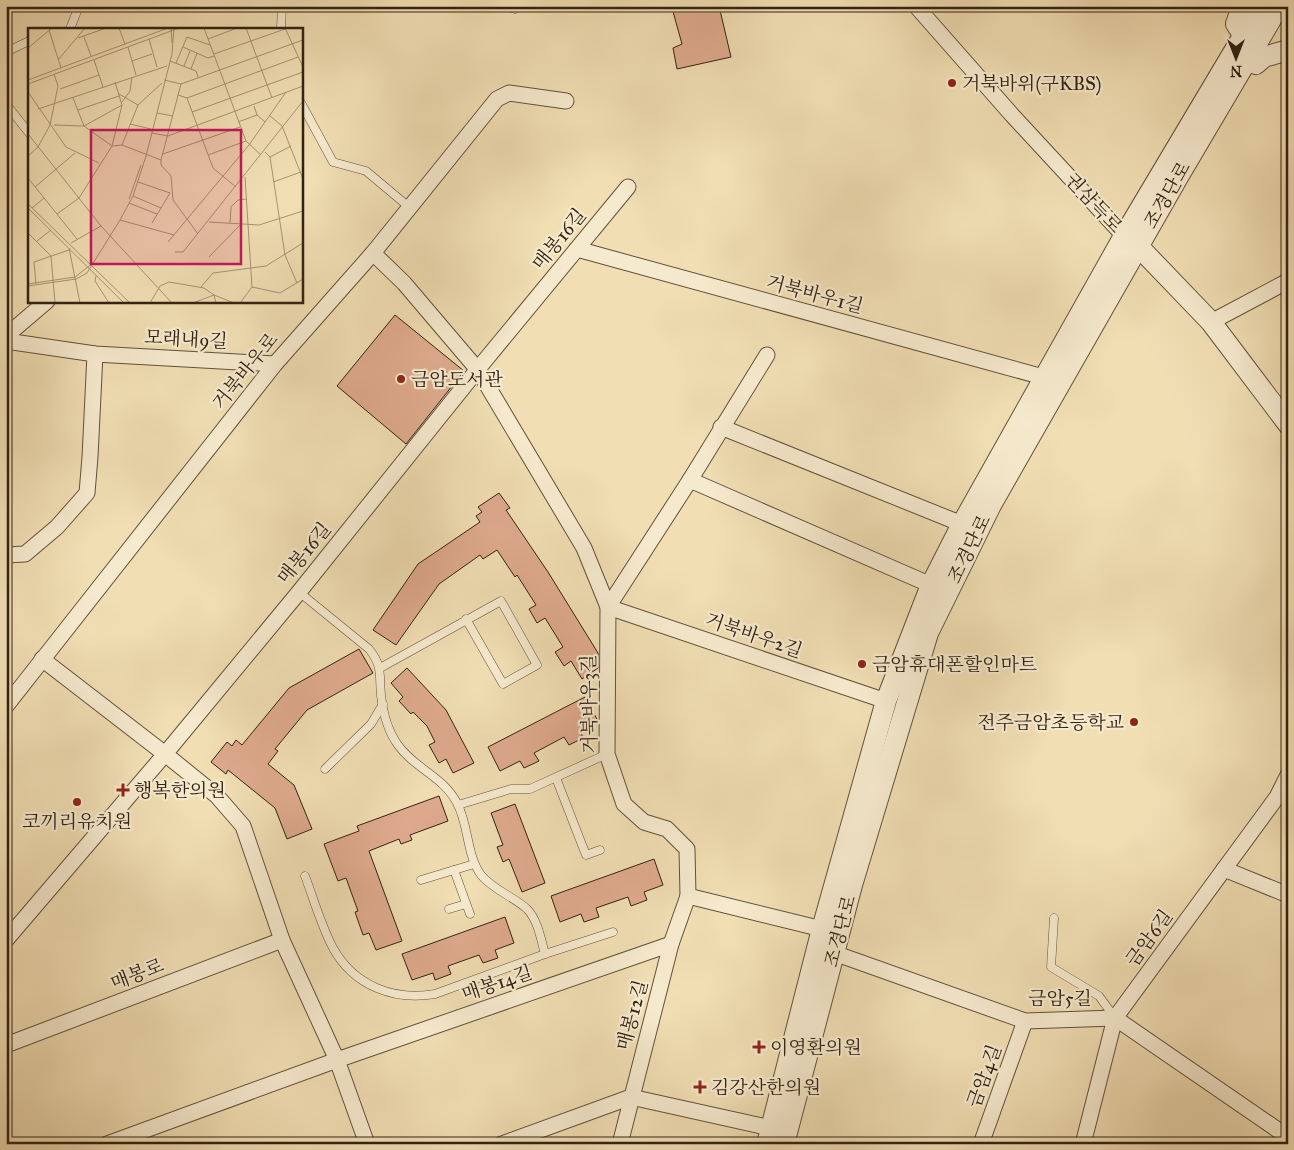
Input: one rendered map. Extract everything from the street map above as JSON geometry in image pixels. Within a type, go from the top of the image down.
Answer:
[{"type":"street","name":"권삼득로","points":[[916,6],[1012,114],[1131,241],[1211,322],[1288,424]]},
{"type":"street","points":[[1242,6],[1236,24],[1244,36]]},
{"type":"street","name":"조경단로","points":[[774,1139],[834,953],[852,885],[928,633],[990,506],[1131,241],[1261,6]]},
{"type":"street","name":"조경단로","points":[[774,1139],[822,929],[886,701],[931,585],[962,524],[1043,377],[1279,6]]},
{"type":"street","points":[[1247,59],[1256,64],[1264,57],[1288,50]]},
{"type":"street","name":"거북바우로","points":[[6,706],[275,364],[373,252],[496,99],[509,93],[566,101]]},
{"type":"street","name":"매봉16길","points":[[6,940],[165,754],[299,592],[628,187]]},
{"type":"street","name":"거북바우1길","points":[[577,249],[1043,377]]},
{"type":"street","name":"거북바우3길","points":[[373,252],[404,282],[478,370],[584,548],[608,607],[607,754],[624,804],[644,822],[667,829],[688,849],[688,896],[671,944]]},
{"type":"street","points":[[1211,322],[1288,281]]},
{"type":"street","points":[[6,336],[46,302]]},
{"type":"street","name":"모래내9길","points":[[6,341],[94,354],[275,364]]},
{"type":"street","points":[[6,555],[25,554],[57,527],[87,493],[94,354]]},
{"type":"street","points":[[608,607],[690,480],[767,354]]},
{"type":"street","points":[[722,427],[962,524]]},
{"type":"street","points":[[690,480],[931,585]]},
{"type":"street","name":"거북바우2길","points":[[608,607],[886,701]]},
{"type":"street","points":[[42,659],[216,796],[243,826],[282,940],[337,1060],[367,1144]]},
{"type":"street","name":"금암6길","points":[[1083,1144],[1115,1018],[1276,797],[1288,775]]},
{"type":"street","points":[[1224,869],[1288,895]]},
{"type":"street","points":[[688,896],[822,929],[834,953]]},
{"type":"street","name":"매봉로","points":[[6,1045],[282,940]]},
{"type":"street","name":"매봉14길","points":[[107,1144],[337,1060],[671,944]]},
{"type":"street","name":"매봉12길","points":[[620,1144],[671,944]]},
{"type":"street","name":"금암5길","points":[[834,953],[1025,1021],[1115,1018],[1288,1137]]},
{"type":"street","name":"금암4길","points":[[981,1144],[1025,1021]]},
{"type":"street","points":[[502,1144],[631,1097],[774,1139]]},
{"type":"lane","points":[[70,28],[79,6]]},
{"type":"lane","points":[[281,28],[282,6]]},
{"type":"lane","points":[[504,6],[515,9],[515,6]]},
{"type":"lane","points":[[6,52],[28,41]]},
{"type":"lane","points":[[6,104],[28,132]]},
{"type":"lane","points":[[302,105],[333,162],[366,171],[409,206]]},
{"type":"lane","points":[[299,592],[369,650],[377,659],[380,668],[384,716],[398,746],[411,760],[439,780],[448,789],[458,805],[474,864],[483,876],[527,910],[536,925],[545,954]]},
{"type":"lane","points":[[380,668],[466,619],[501,601],[537,665],[502,684],[466,619]]},
{"type":"lane","points":[[326,769],[371,724],[383,704]]},
{"type":"lane","points":[[458,805],[504,790],[530,789],[607,754]]},
{"type":"lane","points":[[556,778],[586,855],[600,850]]},
{"type":"lane","points":[[421,880],[474,864]]},
{"type":"lane","points":[[454,870],[470,914]]},
{"type":"lane","points":[[304,876],[334,948],[346,966],[362,980],[380,990],[400,996],[418,997],[435,994],[545,954],[613,932]]},
{"type":"lane","points":[[449,910],[466,904]]},
{"type":"lane","points":[[1054,918],[1051,966],[1100,996],[1115,1018]]},
{"type":"building","points":[[681,6],[719,6],[731,57],[677,69],[673,48],[682,44],[672,8]]},
{"type":"building","name":"금암도서관","points":[[395,315],[464,371],[406,444],[337,386]]},
{"type":"building","points":[[499,493],[510,508],[506,510],[548,572],[598,653],[598,668],[582,679],[571,661],[564,666],[555,652],[563,647],[545,618],[537,623],[529,609],[536,605],[517,575],[515,577],[497,550],[483,559],[480,555],[439,584],[396,645],[373,630],[418,564],[480,522],[476,516],[482,512],[478,507]]},
{"type":"building","points":[[359,649],[373,673],[307,710],[275,749],[278,751],[268,764],[294,785],[312,829],[287,839],[275,808],[228,770],[226,774],[211,762],[227,742],[232,746],[236,740],[242,745],[289,688]]},
{"type":"building","points":[[407,668],[446,710],[474,763],[453,773],[446,759],[439,763],[429,745],[435,742],[427,726],[413,712],[411,714],[399,701],[403,697],[391,683]]},
{"type":"building","points":[[585,697],[598,721],[580,730],[583,738],[569,745],[564,737],[534,753],[539,761],[524,768],[520,761],[500,771],[488,747]]},
{"type":"building","points":[[439,796],[448,821],[410,835],[412,840],[401,844],[399,839],[369,851],[402,941],[376,950],[369,933],[363,935],[355,912],[358,911],[346,878],[338,881],[324,844],[359,831],[357,826]]},
{"type":"building","points":[[515,804],[545,883],[522,892],[509,859],[503,862],[497,847],[503,845],[491,813]]},
{"type":"building","points":[[654,859],[663,885],[644,892],[647,900],[631,906],[628,897],[596,908],[599,917],[584,922],[581,914],[560,922],[551,896]]},
{"type":"building","points":[[505,917],[514,943],[495,950],[498,958],[483,963],[479,955],[448,966],[451,974],[435,980],[433,973],[412,980],[402,954]]},
{"type":"place","name":"거북바위(구KBS)","points":[[952,83]]},
{"type":"place","name":"금암도서관","points":[[401,379]]},
{"type":"place","name":"금암휴대폰할인마트","points":[[862,664]]},
{"type":"place","name":"전주금암초등학교","points":[[1134,722]]},
{"type":"place","name":"행복한의원","points":[[123,790]]},
{"type":"place","name":"코끼리유치원","points":[[77,802]]},
{"type":"place","name":"이영환의원","points":[[759,1047]]},
{"type":"place","name":"김강산한의원","points":[[700,1087]]}]
